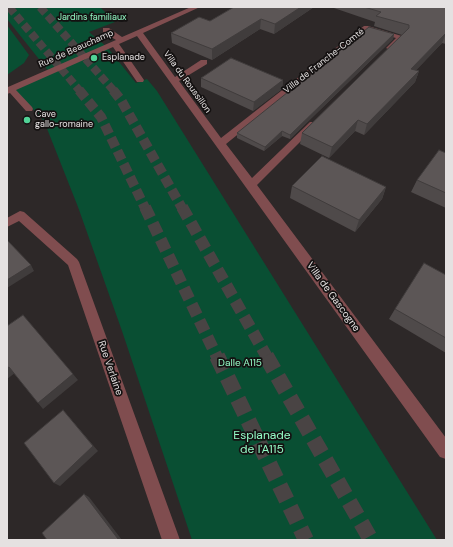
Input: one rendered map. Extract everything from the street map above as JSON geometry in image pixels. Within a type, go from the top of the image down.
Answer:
[{"type":"street","name":"Rue de Beauchamp","points":[[9,90],[197,7]]},
{"type":"street","name":"Villa de Franche-Comté","points":[[220,144],[366,27],[401,37],[384,54]]},
{"type":"street","points":[[106,30],[118,42],[140,80]]},
{"type":"street","name":"Villa du Roussillon","points":[[139,33],[220,144]]},
{"type":"street","points":[[174,81],[204,62]]},
{"type":"street","points":[[9,90],[29,109]]},
{"type":"street","points":[[250,185],[320,117]]},
{"type":"street","name":"Villa de Gascogne","points":[[220,144],[446,451]]},
{"type":"street","name":"Rue Verlaine","points":[[7,223],[20,215],[73,262],[171,540]]},
{"type":"green space","name":"Esplanade de l'A115","points":[[7,7],[100,7],[115,22],[89,32],[107,47],[136,83],[147,79],[157,91],[437,540],[192,540],[122,331],[78,207],[44,121],[14,89],[50,73],[7,19]]},
{"type":"green space","points":[[7,25],[29,55],[24,63],[7,75]]},
{"type":"building","points":[[234,7],[301,7],[275,24],[261,19],[212,49],[171,33],[199,17],[210,21]]},
{"type":"building","points":[[364,7],[446,7],[446,33],[411,69],[419,71],[367,124],[358,120],[332,147],[302,133],[409,28],[409,25],[376,16],[381,12]]},
{"type":"building","points":[[369,27],[394,34],[290,135],[282,131],[265,147],[237,133]]},
{"type":"building","points":[[231,58],[283,80],[254,102],[201,78]]},
{"type":"building","points":[[439,150],[446,153],[446,193],[417,180]]},
{"type":"building","points":[[322,156],[386,187],[359,220],[292,186]]},
{"type":"building","points":[[7,240],[31,265],[7,280]]},
{"type":"building","points":[[424,263],[446,275],[446,338],[395,309]]},
{"type":"building","points":[[23,315],[73,374],[38,403],[9,367],[7,368],[7,326]]},
{"type":"building","points":[[63,410],[93,446],[54,483],[24,443]]},
{"type":"building","points":[[84,494],[118,539],[47,540],[42,533]]},
{"type":"tunnel","points":[[9,7],[80,91]]},
{"type":"tunnel","points":[[40,7],[114,91]]},
{"type":"tunnel","points":[[79,90],[101,117],[145,208]]},
{"type":"tunnel","points":[[113,90],[121,100],[182,208]]},
{"type":"tunnel","points":[[145,207],[217,357]]},
{"type":"tunnel","points":[[182,207],[267,357]]},
{"type":"tunnel","points":[[217,356],[306,540]]},
{"type":"tunnel","points":[[266,356],[371,540]]},
{"type":"place","name":"Esplanade","points":[[94,58]]},
{"type":"place","name":"Cave gallo-romaine","points":[[27,120]]},
{"type":"park label","name":"Jardins familiaux","points":[[92,18]]},
{"type":"park label","name":"Dalle A115","points":[[240,363]]}]
